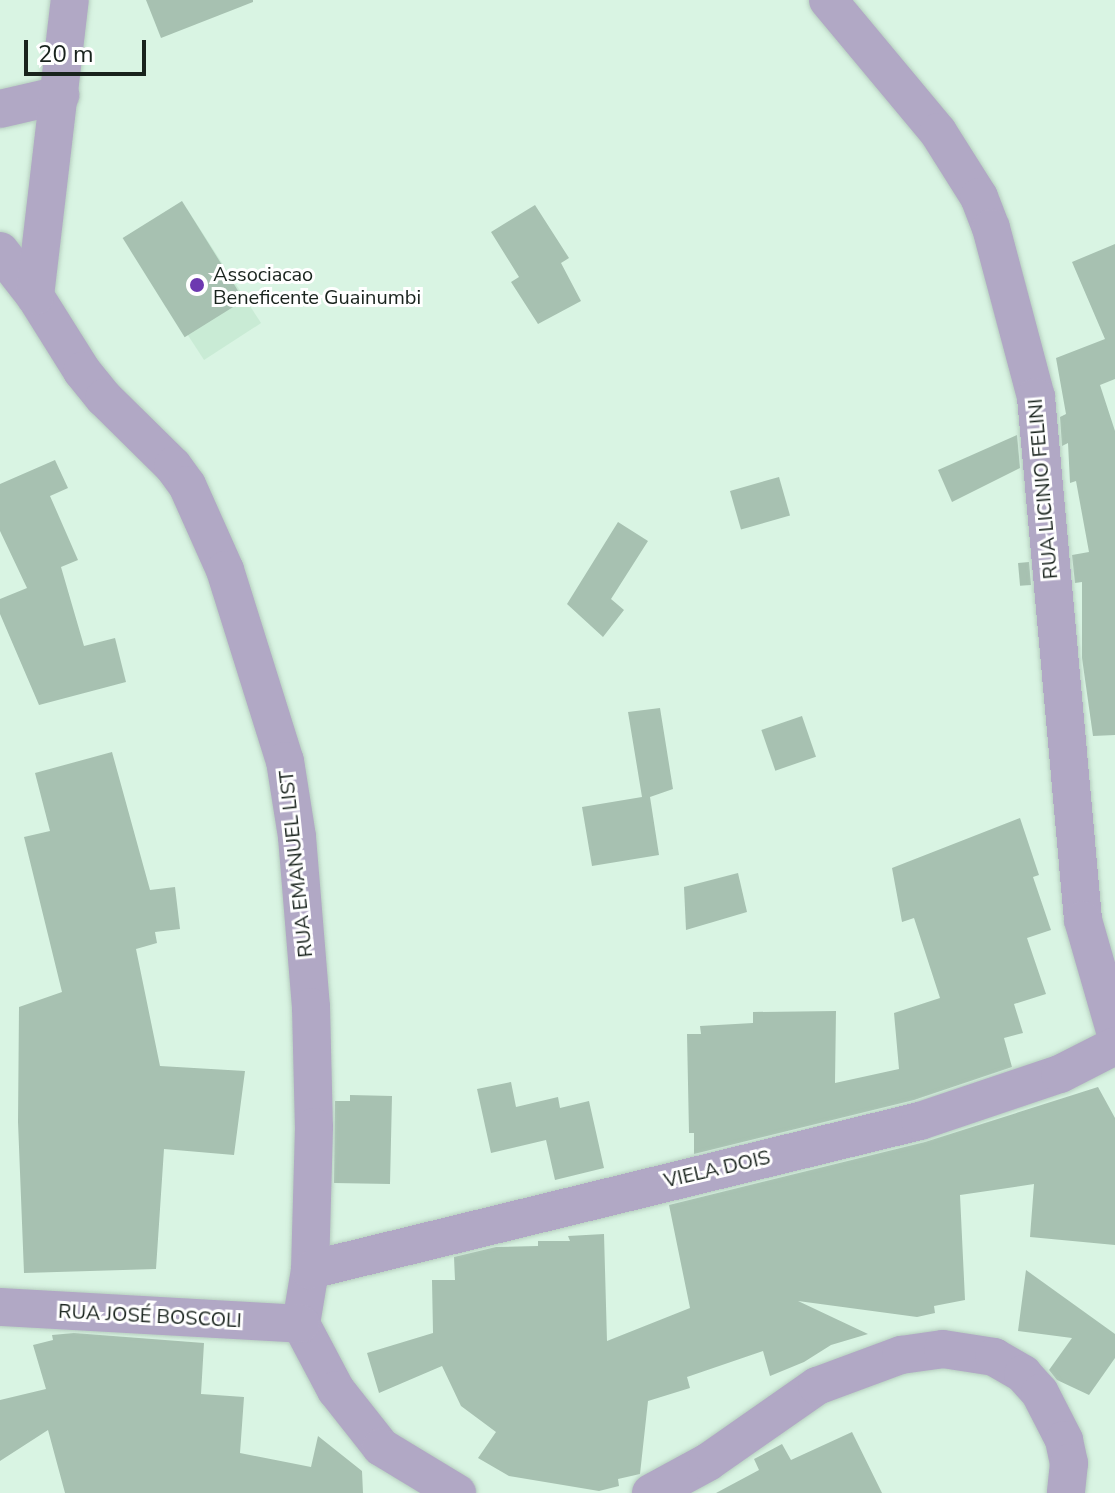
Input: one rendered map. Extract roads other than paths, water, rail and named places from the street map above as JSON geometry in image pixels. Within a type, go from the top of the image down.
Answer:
[{"type":"street","points":[[35,296],[70,0]]},
{"type":"street","name":"RUA LICINIO FELINI","points":[[828,0],[938,132],[979,197],[991,228],[1036,397],[1083,920],[1115,1031]]},
{"type":"street","points":[[0,109],[60,95]]},
{"type":"street","name":"RUA EMANUEL LIST","points":[[0,251],[35,296],[82,371],[104,398],[173,466],[198,505],[225,570],[285,761],[297,837],[311,1007],[314,1127],[310,1270],[301,1324]]},
{"type":"street","name":"VIELA DOIS","points":[[310,1270],[920,1121],[1060,1074],[1115,1046]]},
{"type":"street","name":"RUA JOSÉ BOSCOLI","points":[[0,1307],[301,1324]]},
{"type":"street","points":[[301,1324],[336,1390],[381,1447],[457,1493]]},
{"type":"street","points":[[651,1493],[708,1462],[817,1386],[901,1355],[943,1349],[994,1357],[1032,1383],[1064,1440],[1069,1463],[1066,1493]]},
{"type":"place","name":"Associacao Beneficente Guainumbi","points":[[197,285]]}]
